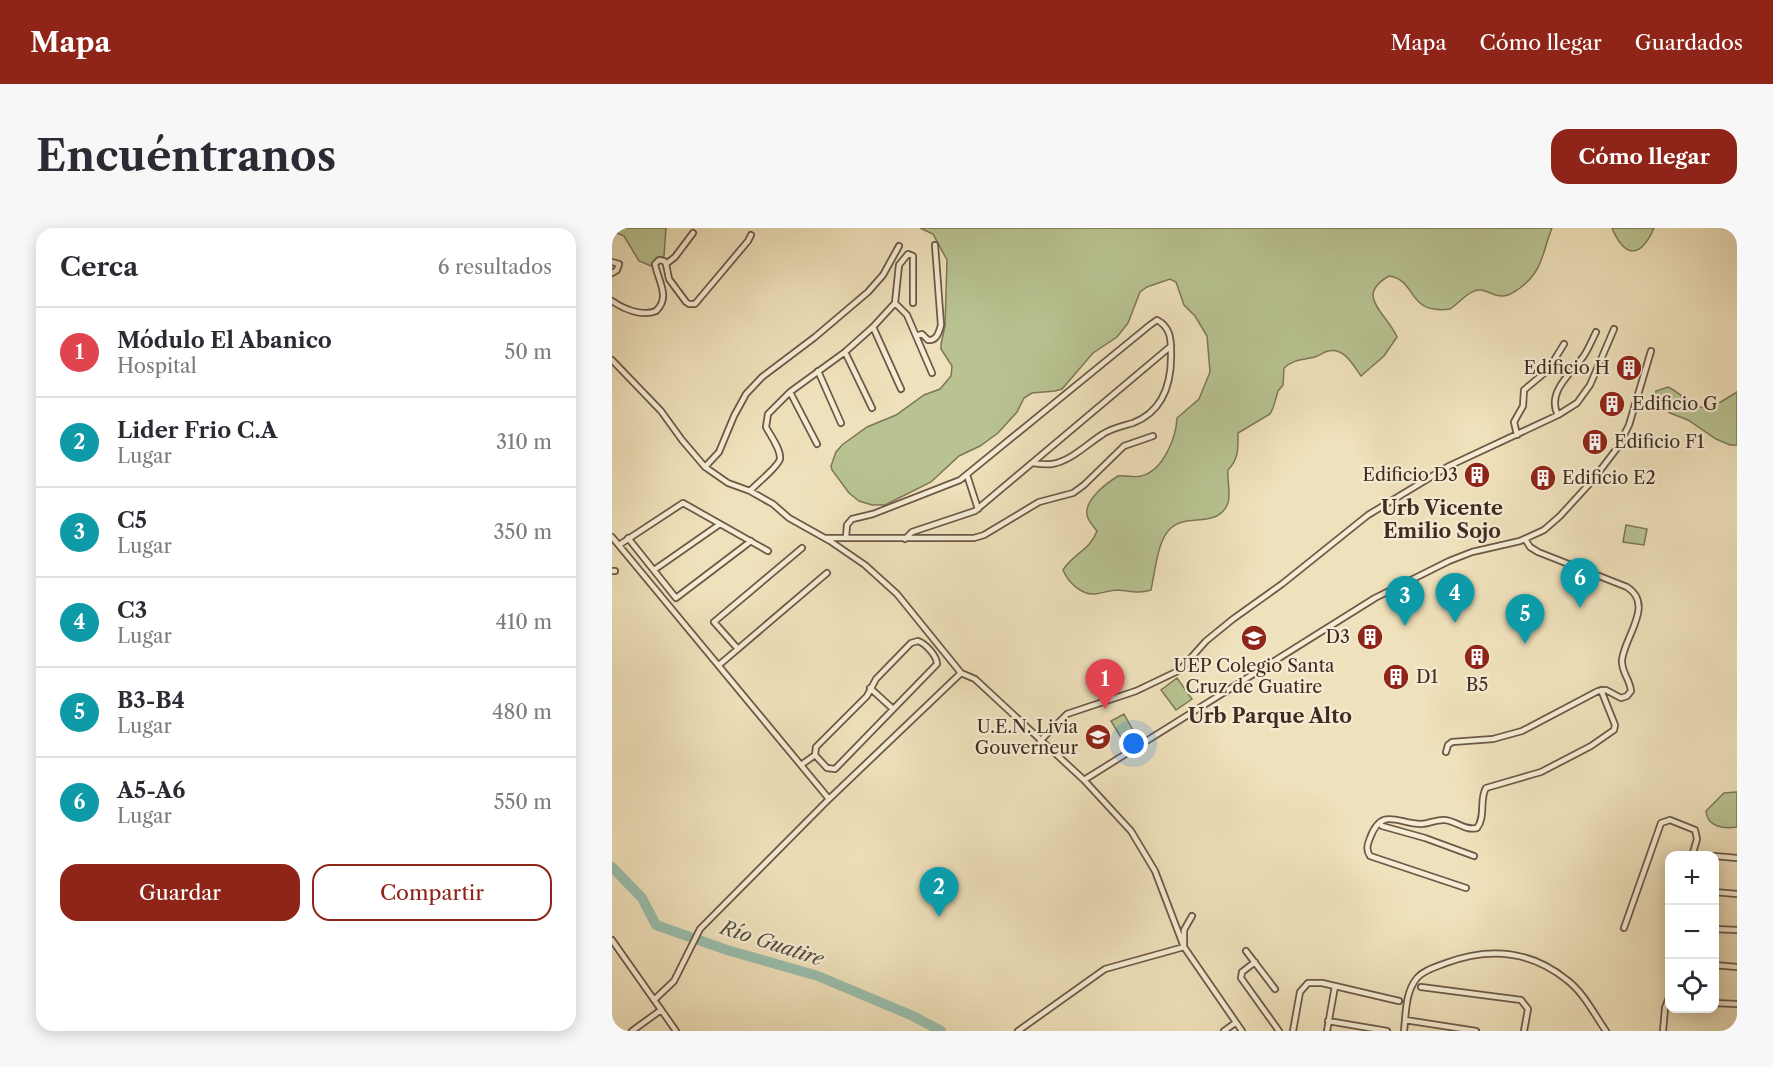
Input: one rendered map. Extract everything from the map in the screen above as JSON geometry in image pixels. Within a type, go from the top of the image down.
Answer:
[{"type":"street","points":[[666,264],[675,257],[693,233]]},
{"type":"street","points":[[612,302],[641,313],[656,311],[663,302],[664,291],[655,264],[659,260],[666,264],[669,279],[686,302],[694,304],[751,235]]},
{"type":"street","points":[[916,336],[922,334],[932,341],[936,338],[940,326],[935,245]]},
{"type":"street","points":[[705,467],[719,452],[746,394],[762,377],[815,337],[868,292],[883,275],[899,246]]},
{"type":"street","points":[[750,491],[779,461],[779,452],[765,427],[768,414],[790,392],[845,352],[895,303],[899,265],[908,254],[913,256],[913,303]]},
{"type":"street","points":[[612,262],[619,264],[617,270],[612,273]]},
{"type":"street","points":[[895,303],[907,315],[932,373]]},
{"type":"street","points":[[846,537],[847,525],[852,519],[873,514],[967,476],[1157,320],[1164,324],[1170,331],[1172,373],[1165,394],[1145,417],[1111,429],[1063,460],[1052,464],[1033,464]]},
{"type":"street","points":[[873,327],[901,389]]},
{"type":"street","points":[[1040,741],[1067,714],[1136,691],[1180,670],[1206,641],[1368,515],[1449,466],[1558,415],[1577,403],[1590,385],[1614,329]]},
{"type":"street","points":[[1558,415],[1554,406],[1555,397],[1567,375],[1582,358],[1596,332]]},
{"type":"street","points":[[1517,435],[1514,422],[1523,406],[1524,390],[1548,370],[1564,344]]},
{"type":"street","points":[[905,539],[912,532],[978,510],[1171,346]]},
{"type":"street","points":[[1084,780],[1375,598],[1457,558],[1525,539],[1544,530],[1592,481],[1618,447],[1629,425],[1651,351]]},
{"type":"street","points":[[845,352],[872,408]]},
{"type":"street","points":[[612,360],[661,411],[705,467],[728,483],[750,491],[773,504],[789,518],[865,565],[897,594],[961,673],[975,679],[1084,780],[1131,831],[1150,861],[1184,947],[1242,1031]]},
{"type":"street","points":[[818,371],[841,423]]},
{"type":"street","points":[[790,392],[817,444]]},
{"type":"street","points":[[824,538],[974,538],[984,535],[1039,502],[1073,493],[1084,485],[1116,451],[1153,436]]},
{"type":"street","points":[[967,476],[978,510]]},
{"type":"street","points":[[619,544],[683,503],[768,551]]},
{"type":"street","points":[[654,570],[720,524]]},
{"type":"street","points":[[612,537],[829,799]]},
{"type":"street","points":[[628,538],[676,598],[751,541]]},
{"type":"street","points":[[1446,752],[1451,742],[1493,739],[1522,731],[1578,699],[1601,690],[1606,690],[1621,698],[1627,696],[1631,691],[1623,671],[1622,661],[1637,620],[1638,603],[1635,594],[1627,587],[1538,552],[1525,539]]},
{"type":"street","points":[[738,649],[714,622],[802,548]]},
{"type":"street","points":[[719,665],[827,573]]},
{"type":"street","points":[[801,765],[814,755],[814,750],[819,744],[867,696],[876,679],[911,643],[918,641],[922,643],[937,658],[938,664],[835,769],[827,768],[814,755]]},
{"type":"street","points":[[654,1000],[674,981],[700,929],[829,799],[961,673]]},
{"type":"street","points":[[870,688],[892,709]]},
{"type":"street","points":[[1466,888],[1370,856],[1367,852],[1368,843],[1374,828],[1391,818],[1418,824],[1446,820],[1467,829],[1476,828],[1481,821],[1483,793],[1486,788],[1541,772],[1584,750],[1614,730],[1615,725],[1601,690]]},
{"type":"street","points":[[1624,928],[1661,823],[1670,820],[1695,830],[1697,839],[1693,851]]},
{"type":"street","points":[[1379,823],[1382,826],[1425,838],[1474,856]]},
{"type":"street","points":[[1719,856],[1737,858]]},
{"type":"street","points":[[1719,892],[1737,894]]},
{"type":"street","points":[[1184,947],[1184,930],[1192,916]]},
{"type":"street","points":[[1719,929],[1737,930]]},
{"type":"street","points":[[612,940],[676,1031]]},
{"type":"street","points":[[1018,1031],[1105,969],[1184,947]]},
{"type":"street","points":[[1246,951],[1275,989]]},
{"type":"street","points":[[1404,1031],[1410,993],[1420,975],[1468,955],[1489,952],[1531,960],[1564,977],[1580,992],[1606,1031]]},
{"type":"street","points":[[1255,962],[1242,972],[1241,978],[1280,1031]]},
{"type":"street","points":[[1719,965],[1737,967]]},
{"type":"street","points":[[1293,1031],[1302,987],[1313,982],[1398,1001]]},
{"type":"street","points":[[1327,1031],[1335,986]]},
{"type":"street","points":[[1421,987],[1521,1000],[1528,1009],[1524,1031]]},
{"type":"street","points":[[1719,1003],[1737,1004]]},
{"type":"street","points":[[1663,1031],[1665,1008]]},
{"type":"street","points":[[632,1031],[661,1010]]},
{"type":"street","points":[[1405,1020],[1476,1031]]},
{"type":"street","points":[[1328,1021],[1387,1031]]},
{"type":"street","points":[[1224,1031],[1235,1023]]},
{"type":"green space","points":[[612,228],[666,228],[664,256],[651,266],[639,261],[624,236],[612,231]]},
{"type":"green space","points":[[920,228],[1552,228],[1538,268],[1528,282],[1512,294],[1498,296],[1480,290],[1466,296],[1450,309],[1436,309],[1426,307],[1419,302],[1398,279],[1389,276],[1379,283],[1374,290],[1373,297],[1397,337],[1384,356],[1361,376],[1348,358],[1334,350],[1295,361],[1284,368],[1283,385],[1278,391],[1270,414],[1238,433],[1236,457],[1228,470],[1229,499],[1223,511],[1210,518],[1185,521],[1166,533],[1155,566],[1151,590],[1138,592],[1115,590],[1090,594],[1076,587],[1063,570],[1090,543],[1097,531],[1087,516],[1089,503],[1098,492],[1118,476],[1141,476],[1156,468],[1162,461],[1171,444],[1177,418],[1199,399],[1210,372],[1207,336],[1195,316],[1184,305],[1176,282],[1170,279],[1147,287],[1140,292],[1128,323],[1117,337],[1093,353],[1062,389],[1032,393],[1024,398],[1017,412],[998,433],[980,446],[959,456],[931,482],[885,505],[872,505],[859,501],[849,493],[832,470],[831,466],[836,452],[867,427],[896,415],[924,395],[940,389],[951,376],[952,366],[941,349],[945,326],[947,260],[933,234]]},
{"type":"green space","points":[[1612,228],[1654,228],[1644,245],[1633,251],[1622,245]]},
{"type":"green space","points":[[1668,387],[1693,404],[1705,408],[1711,408],[1737,392],[1737,445],[1730,445],[1716,439],[1688,420],[1662,408],[1655,395],[1656,391]]},
{"type":"green space","points":[[1626,525],[1647,529],[1644,545],[1623,542]]},
{"type":"green space","points":[[1177,678],[1192,699],[1176,710],[1161,690]]},
{"type":"green space","points":[[1124,714],[1135,734],[1123,741],[1111,721]]},
{"type":"green space","points":[[1737,792],[1737,827],[1717,826],[1709,821],[1706,811],[1724,793]]},
{"type":"waterway","name":"Río Guatire","points":[[612,867],[642,898],[656,925],[727,950],[818,976],[913,1016],[941,1031]]},
{"type":"place","name":"Edificio H","points":[[1629,368]]},
{"type":"place","name":"Edificio G","points":[[1612,404]]},
{"type":"place","name":"Edificio F1","points":[[1595,442]]},
{"type":"place","name":"Edificio D3","points":[[1477,475]]},
{"type":"place","name":"Edificio E2","points":[[1543,478]]},
{"type":"place","name":"A5-A6","points":[[1580,608]]},
{"type":"place","name":"C3","points":[[1455,623]]},
{"type":"place","name":"C5","points":[[1405,626]]},
{"type":"place","name":"D3","points":[[1370,637]]},
{"type":"place","name":"UEP Colegio Santa Cruz de Guatire","points":[[1254,638]]},
{"type":"place","name":"B3-B4","points":[[1525,644]]},
{"type":"place","name":"B5","points":[[1477,657]]},
{"type":"place","name":"D1","points":[[1396,677]]},
{"type":"place","name":"Módulo El Abanico","points":[[1105,709]]},
{"type":"place","name":"U.E.N. Livia Gouverneur","points":[[1098,737]]},
{"type":"place","name":"Lider Frio C.A","points":[[939,917]]},
{"type":"district","name":"Urb Vicente Emilio Sojo","points":[[1442,520]]},
{"type":"district","name":"Urb Parque Alto","points":[[1270,716]]}]
